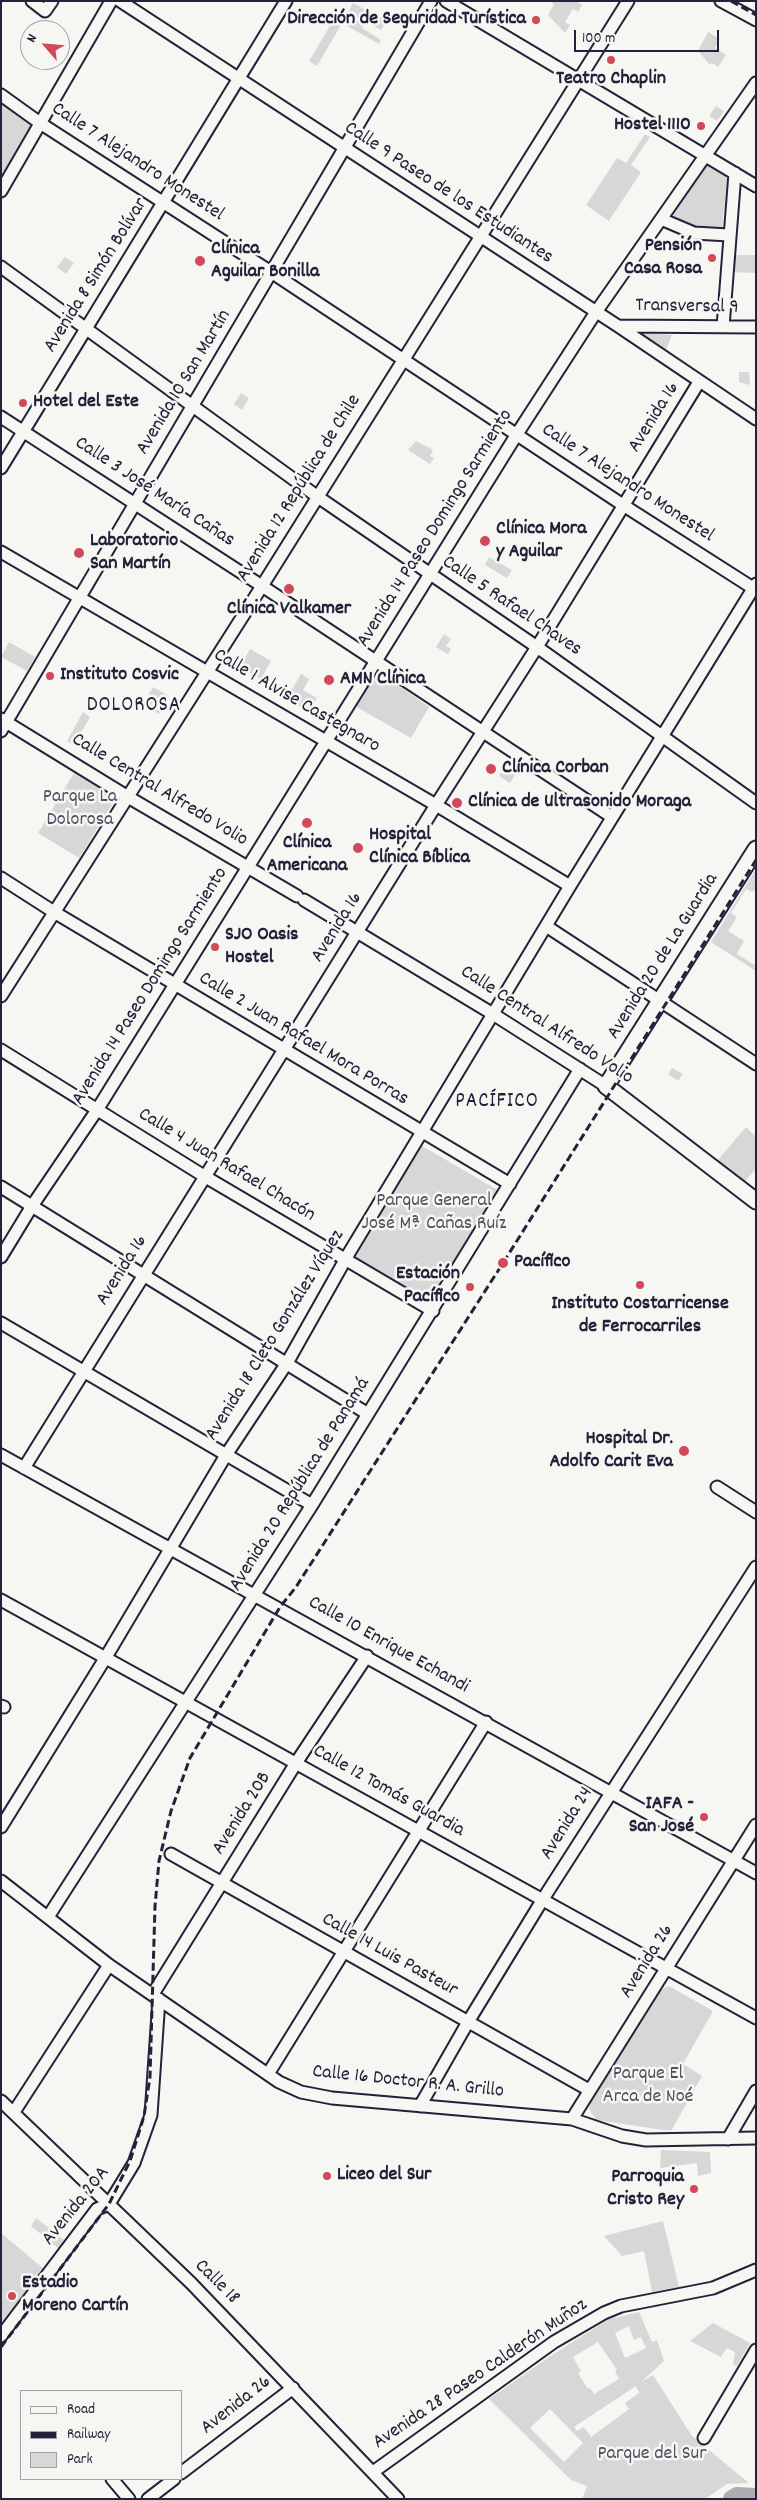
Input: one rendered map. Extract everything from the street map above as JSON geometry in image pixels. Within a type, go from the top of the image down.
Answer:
[{"type":"main road","name":"Avenida 20 de La Guardia","points":[[606,1086],[756,849]]},
{"type":"main road","name":"Calle Central Alfredo Volio","points":[[606,1086],[756,1201]]},
{"type":"street","points":[[32,1],[45,11],[52,1]]},
{"type":"street","points":[[1,191],[111,1]]},
{"type":"street","name":"Calle 9 Paseo de los Estudiantes","points":[[120,1],[343,149],[618,326],[756,419]]},
{"type":"street","name":"Avenida 8 Simón Bolívar","points":[[1,468],[286,1]]},
{"type":"street","name":"Avenida 10 San Martín","points":[[3,724],[194,405],[431,1]]},
{"type":"street","points":[[446,1],[756,186]]},
{"type":"street","name":"Avenida 12 República de Chile","points":[[1,996],[262,586],[480,236],[580,81],[628,1]]},
{"type":"street","points":[[721,1],[756,20]]},
{"type":"street","name":"Avenida 14 Paseo Domingo Sarmiento","points":[[1,1257],[32,1206],[97,1110],[517,434],[596,312],[756,83]]},
{"type":"street","name":"Calle 7 Alejandro Monestel","points":[[1,95],[40,123],[272,272],[623,505],[755,587]]},
{"type":"street","points":[[723,327],[735,173]]},
{"type":"street","points":[[661,218],[694,233],[729,235]]},
{"type":"street","name":"Calle 5 Rafael Chaves","points":[[1,267],[194,405],[318,497],[664,735],[756,803]]},
{"type":"street","name":"Transversal 9","points":[[618,326],[756,327]]},
{"type":"street","name":"Avenida 16","points":[[24,1468],[204,1176],[537,647],[700,382]]},
{"type":"street","name":"Calle 3 José María Cañas","points":[[1,417],[262,586],[612,817]]},
{"type":"street","name":"Calle 1 Alvise Castegnaro","points":[[1,552],[436,805],[570,886]]},
{"type":"street","name":"Avenida 18 Cleto González Víquez","points":[[1,1827],[106,1658],[226,1455],[287,1363],[346,1260],[570,886],[755,587]]},
{"type":"street","name":"Calle Central Alfredo Volio","points":[[3,724],[358,932],[493,1014],[606,1086]]},
{"type":"street","name":"Calle 2 Juan Rafael Mora Porras","points":[[1,878],[175,985],[510,1184]]},
{"type":"street","points":[[546,926],[756,1064]]},
{"type":"street","name":"Calle 4 Juan Rafael Chacón","points":[[1,1050],[204,1176],[433,1311]]},
{"type":"street","name":"Avenida 20 República de Panamá","points":[[48,1917],[312,1505],[580,1069]]},
{"type":"street","points":[[1,1187],[368,1414]]},
{"type":"street","points":[[1,1323],[312,1505]]},
{"type":"street","name":"Calle 10 Enrique Echandi","points":[[1,1455],[756,1873]]},
{"type":"street","points":[[717,1487],[756,1512]]},
{"type":"street","name":"Avenida 24","points":[[420,2106],[468,2022],[543,1899],[756,1567]]},
{"type":"street","name":"Calle 12 Tomás Guardia","points":[[1,1600],[185,1703],[420,1830],[665,1970],[756,2018]]},
{"type":"street","name":"Avenida 20B","points":[[156,1996],[222,1883],[296,1763],[367,1656]]},
{"type":"street","points":[[268,2074],[486,1722]]},
{"type":"street","name":"Avenida 26","points":[[572,2119],[756,1825]]},
{"type":"street","name":"Calle 14 Luis Pasteur","points":[[171,1854],[589,2090]]},
{"type":"street","name":"Calle 16 Doctor R. A. Grillo","points":[[1,1881],[109,1965],[279,2082],[301,2092],[332,2098],[572,2119],[622,2136],[646,2140],[756,2138]]},
{"type":"street","points":[[14,2112],[109,1965]]},
{"type":"street","name":"Avenida 20A","points":[[1,2336],[97,2208],[109,2204],[134,2163],[151,2115],[156,1996]]},
{"type":"street","points":[[728,2139],[756,2091]]},
{"type":"street","name":"Calle 18","points":[[1,2101],[109,2204],[293,2388],[398,2499]]},
{"type":"street","name":"Avenida 28 Paseo Calderón Muñoz","points":[[372,2472],[554,2342],[604,2313],[621,2306],[713,2288],[756,2270]]},
{"type":"street","points":[[704,2438],[756,2350]]},
{"type":"street","name":"Avenida 26","points":[[182,2472],[293,2388]]},
{"type":"street","points":[[113,2480],[128,2499]]},
{"type":"street","points":[[148,2499],[173,2480]]},
{"type":"green space","points":[[549,1],[576,1],[582,5],[578,12],[573,9],[565,22],[570,25],[565,33],[548,15],[554,4]]},
{"type":"green space","points":[[353,3],[386,21],[381,30],[365,21],[362,28],[381,40],[379,44],[342,23]]},
{"type":"green space","points":[[334,19],[342,23],[317,66],[309,61]]},
{"type":"green space","points":[[708,32],[720,39],[715,48],[726,55],[718,67],[712,63],[710,65],[698,51]]},
{"type":"green space","points":[[1,103],[32,126],[1,177]]},
{"type":"green space","points":[[716,106],[724,111],[717,121],[709,116]]},
{"type":"green space","points":[[645,134],[650,137],[631,165],[641,172],[609,221],[586,205],[617,158],[626,163]]},
{"type":"green space","points":[[706,162],[725,172],[727,180],[722,229],[695,226],[678,219],[672,214]]},
{"type":"green space","points":[[732,255],[756,255],[756,273],[732,272]]},
{"type":"green space","points":[[65,257],[74,263],[66,274],[57,267]]},
{"type":"green space","points":[[632,332],[672,335],[665,353]]},
{"type":"green space","points":[[739,372],[749,372],[750,385],[739,382]]},
{"type":"green space","points":[[241,393],[249,398],[242,410],[234,404]]},
{"type":"green space","points":[[416,441],[433,450],[430,456],[434,458],[430,464],[408,450]]},
{"type":"green space","points":[[489,557],[512,570],[507,578],[485,565]]},
{"type":"green space","points":[[444,634],[451,639],[446,646],[451,649],[448,654],[436,647]]},
{"type":"green space","points":[[9,642],[35,657],[27,671],[1,657]]},
{"type":"green space","points":[[250,649],[271,661],[261,679],[240,667]]},
{"type":"green space","points":[[381,673],[429,707],[411,738],[355,706],[373,675]]},
{"type":"green space","points":[[301,674],[309,679],[303,690],[317,698],[309,712],[286,699]]},
{"type":"green space","points":[[153,687],[169,696],[159,714],[143,705]]},
{"type":"green space","points":[[83,712],[90,717],[74,745],[67,741]]},
{"type":"green space","points":[[507,763],[518,770],[510,783],[499,776]]},
{"type":"green space","name":"Parque La Dolorosa","points":[[74,773],[116,798],[79,858],[38,833]]},
{"type":"green space","points":[[756,869],[756,888],[753,892],[746,889],[731,913],[737,917],[728,931],[744,941],[737,954],[756,966],[756,971],[711,942]]},
{"type":"green space","points":[[672,1068],[683,1074],[678,1081],[668,1074]]},
{"type":"green space","points":[[746,1127],[756,1137],[756,1169],[743,1183],[717,1161]]},
{"type":"green space","name":"Parque General José Mª Cañas Ruíz","points":[[422,1146],[501,1192],[431,1305],[353,1258]]},
{"type":"green space","name":"Parque El Arca de Noé","points":[[669,1986],[713,2011],[683,2064],[702,2076],[671,2131],[596,2120],[589,2109],[590,2102],[656,1992]]},
{"type":"green space","points":[[661,2150],[710,2152],[711,2173],[698,2176],[697,2163],[660,2168]]},
{"type":"green space","points":[[36,2218],[64,2240],[58,2248],[31,2226]]},
{"type":"green space","points":[[663,2221],[679,2287],[652,2292],[644,2251],[622,2256],[604,2236]]},
{"type":"green space","name":"Estadio Moreno Cartín","points":[[1,2233],[43,2268],[1,2324]]},
{"type":"green space","name":"Parque del Sur","points":[[639,2312],[652,2342],[657,2340],[664,2361],[641,2382],[653,2375],[692,2436],[749,2483],[727,2484],[705,2499],[582,2499],[587,2486],[571,2480],[489,2399],[549,2357],[609,2319]],"holes":[[[629,2326],[634,2340],[641,2337],[646,2348],[625,2358],[615,2333]],[[598,2342],[617,2370],[615,2371],[619,2379],[594,2394],[590,2388],[588,2389],[578,2373],[581,2371],[573,2357]],[[636,2386],[639,2393],[625,2403],[629,2409],[591,2437],[584,2427],[577,2431],[574,2427]],[[550,2409],[583,2443],[564,2462],[530,2428]]]},
{"type":"green space","points":[[713,2323],[750,2343],[737,2366],[733,2364],[735,2352],[727,2348],[721,2357],[690,2341]]},
{"type":"waterway","points":[[732,2499],[737,2496],[756,2497]]},
{"type":"railway","points":[[731,1],[756,15]]},
{"type":"railway","points":[[1,2347],[109,2204],[130,2161],[144,2116],[150,2077],[155,1906],[159,1861],[171,1811],[190,1758],[280,1607],[296,1587],[503,1263],[756,860]]},
{"type":"place","name":"Dirección de Seguridad Turística","points":[[536,20]]},
{"type":"place","name":"Teatro Chaplin","points":[[611,60]]},
{"type":"place","name":"Hostel 1110","points":[[701,126]]},
{"type":"place","name":"Pensión Casa Rosa","points":[[712,258]]},
{"type":"place","name":"Clínica Aguilar Bonilla","points":[[200,261]]},
{"type":"place","name":"Hotel del Este","points":[[23,403]]},
{"type":"place","name":"Clínica Mora y Aguilar","points":[[485,541]]},
{"type":"place","name":"Laboratorio San Martín","points":[[79,553]]},
{"type":"place","name":"Clínica Valkamer","points":[[289,589]]},
{"type":"place","name":"Instituto Cosvic","points":[[50,676]]},
{"type":"place","name":"AMN Clínica","points":[[329,680]]},
{"type":"place","name":"Clínica Corban","points":[[491,769]]},
{"type":"place","name":"Clínica de Ultrasonido Moraga","points":[[457,803]]},
{"type":"place","name":"Clínica Americana","points":[[307,823]]},
{"type":"place","name":"Hospital Clínica Bíblica","points":[[358,848]]},
{"type":"place","name":"SJO Oasis Hostel","points":[[215,947]]},
{"type":"place","name":"Pacífico","points":[[503,1263]]},
{"type":"place","name":"Instituto Costarricense de Ferrocarriles","points":[[640,1285]]},
{"type":"place","name":"Estación Pacífico","points":[[470,1287]]},
{"type":"place","name":"Hospital Dr. Adolfo Carit Eva","points":[[684,1451]]},
{"type":"place","name":"IAFA - San José","points":[[704,1817]]},
{"type":"place","name":"Liceo del Sur","points":[[327,2176]]},
{"type":"place","name":"Parroquia Cristo Rey","points":[[694,2189]]},
{"type":"place","name":"Estadio Moreno Cartín","points":[[12,2296]]},
{"type":"district","name":"DOLOROSA","points":[[134,707]]},
{"type":"district","name":"PACÍFICO","points":[[497,1103]]}]
